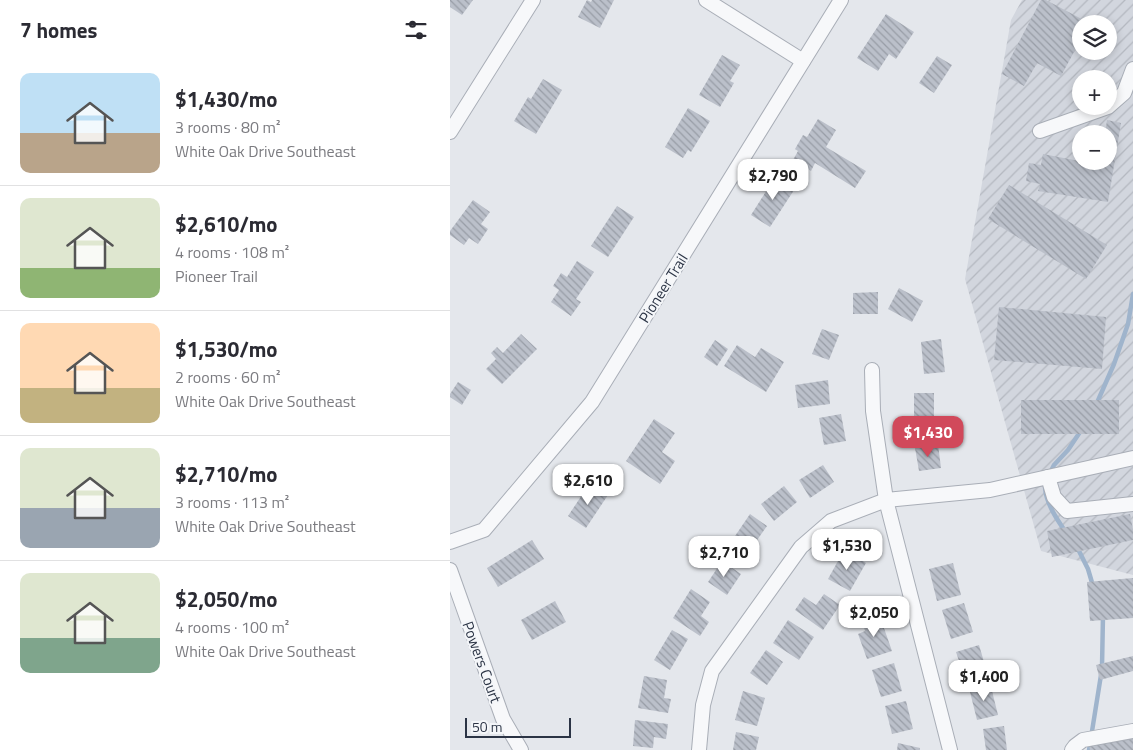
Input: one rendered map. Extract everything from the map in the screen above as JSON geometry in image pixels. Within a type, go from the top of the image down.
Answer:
[{"type":"street","points":[[450,132],[534,0]]},
{"type":"street","points":[[706,0],[803,61]]},
{"type":"street","name":"Pioneer Trail","points":[[450,542],[484,530],[592,402],[841,0]]},
{"type":"street","points":[[1040,132],[1108,108],[1124,93],[1133,69]]},
{"type":"street","points":[[872,370],[873,411],[886,500],[950,750]]},
{"type":"street","points":[[699,750],[703,705],[712,671],[801,547],[831,521],[886,500],[990,490],[1133,458]]},
{"type":"street","points":[[1048,477],[1054,497],[1067,511],[1133,504]]},
{"type":"street","name":"Powers Court","points":[[450,570],[503,719],[522,750]]},
{"type":"street","points":[[1072,750],[1083,740],[1133,731]]},
{"type":"shaded area","points":[[1022,0],[1133,0],[1133,575],[1041,551],[965,279],[1011,20]]},
{"type":"building","points":[[450,0],[473,0],[462,15],[450,7]]},
{"type":"building","points":[[587,0],[591,2],[592,0],[614,0],[600,28],[578,17]]},
{"type":"building","points":[[1041,0],[1046,0],[1074,15],[1072,15],[1072,56],[1061,76],[1037,63],[1024,86],[1002,74]]},
{"type":"building","points":[[886,14],[914,32],[896,59],[889,54],[878,71],[857,58]]},
{"type":"building","points":[[722,55],[740,65],[730,81],[734,83],[720,107],[699,95]]},
{"type":"building","points":[[937,56],[952,65],[934,93],[919,83]]},
{"type":"building","points":[[543,79],[562,90],[536,134],[514,121],[528,97],[531,99]]},
{"type":"building","points":[[688,108],[710,121],[691,152],[688,150],[683,158],[665,147]]},
{"type":"building","points":[[818,119],[836,130],[826,147],[866,171],[855,188],[815,163],[811,171],[793,160],[798,151],[795,149],[803,135],[807,137]]},
{"type":"building","points":[[1107,120],[1121,123],[1117,147],[1117,125],[1106,125]]},
{"type":"building","points":[[1043,154],[1072,160],[1072,170],[1113,170],[1108,202],[1038,191],[1040,184],[1026,181],[1029,163],[1041,165]]},
{"type":"building","points":[[779,176],[796,187],[770,227],[751,215],[772,182],[774,184]]},
{"type":"building","points":[[1009,185],[1107,245],[1086,279],[988,219]]},
{"type":"building","points":[[473,200],[490,212],[481,224],[488,229],[478,244],[469,238],[464,245],[450,235],[450,231]]},
{"type":"building","points":[[617,206],[634,217],[608,257],[591,246]]},
{"type":"building","points":[[577,261],[594,272],[576,299],[581,302],[571,316],[551,302],[559,290],[553,286],[561,273],[567,277]]},
{"type":"building","points":[[899,288],[923,301],[912,322],[888,309]]},
{"type":"building","points":[[878,292],[878,314],[853,314],[853,293]]},
{"type":"building","points":[[999,307],[1106,317],[1102,369],[994,360]]},
{"type":"building","points":[[822,329],[839,335],[829,360],[812,354]]},
{"type":"building","points":[[521,334],[537,349],[502,384],[486,369],[496,359],[491,353],[497,347],[503,353]]},
{"type":"building","points":[[941,339],[945,372],[924,374],[921,342]]},
{"type":"building","points":[[715,340],[728,349],[717,366],[704,357]]},
{"type":"building","points":[[737,345],[755,357],[761,348],[784,362],[766,392],[724,366]]},
{"type":"building","points":[[828,380],[830,404],[798,408],[795,385]]},
{"type":"building","points":[[458,382],[471,390],[462,405],[450,397]]},
{"type":"building","points":[[914,393],[934,393],[934,423],[914,423]]},
{"type":"building","points":[[1021,400],[1119,400],[1119,434],[1021,434]]},
{"type":"building","points":[[841,414],[846,441],[824,445],[819,418]]},
{"type":"building","points":[[654,419],[675,433],[662,452],[675,461],[660,484],[626,461]]},
{"type":"building","points":[[938,444],[941,468],[919,471],[915,448]]},
{"type":"building","points":[[823,465],[834,482],[810,498],[799,480]]},
{"type":"building","points":[[590,483],[608,495],[586,528],[568,516]]},
{"type":"building","points":[[784,486],[797,502],[774,521],[761,504]]},
{"type":"building","points":[[750,514],[767,526],[750,550],[733,539]]},
{"type":"building","points":[[1130,514],[1133,540],[1052,557],[1047,531]]},
{"type":"building","points":[[532,540],[544,559],[498,587],[487,568]]},
{"type":"building","points":[[844,550],[866,563],[850,591],[828,579]]},
{"type":"building","points":[[722,561],[741,574],[727,595],[708,582]]},
{"type":"building","points":[[953,563],[961,595],[937,601],[929,569]]},
{"type":"building","points":[[1133,578],[1133,618],[1090,621],[1087,582]]},
{"type":"building","points":[[691,589],[710,602],[701,616],[709,622],[700,636],[673,618]]},
{"type":"building","points":[[824,594],[840,605],[823,630],[795,610],[804,597],[816,605]]},
{"type":"building","points":[[555,601],[566,622],[532,640],[521,620]]},
{"type":"building","points":[[964,603],[973,632],[951,639],[942,610]]},
{"type":"building","points":[[879,614],[892,651],[867,659],[858,634],[865,631],[862,620]]},
{"type":"building","points":[[788,620],[814,637],[799,660],[773,643]]},
{"type":"building","points":[[672,630],[688,639],[670,670],[654,660]]},
{"type":"building","points":[[979,645],[987,672],[965,679],[956,652]]},
{"type":"building","points":[[766,650],[783,662],[767,685],[750,673]]},
{"type":"building","points":[[1133,656],[1133,671],[1100,680],[1096,665]]},
{"type":"building","points":[[894,663],[902,691],[881,697],[872,670]]},
{"type":"building","points":[[644,676],[667,680],[664,698],[671,699],[668,713],[638,708]]},
{"type":"building","points":[[990,683],[998,715],[977,720],[969,688]]},
{"type":"building","points":[[743,691],[765,698],[757,726],[735,720]]},
{"type":"building","points":[[906,701],[913,729],[892,734],[885,706]]},
{"type":"building","points":[[635,720],[668,724],[666,739],[654,737],[653,748],[633,746]]},
{"type":"building","points":[[1004,726],[1007,750],[986,750],[983,729]]},
{"type":"building","points":[[736,732],[759,737],[756,750],[733,750]]},
{"type":"building","points":[[1133,735],[1133,750],[1090,750],[1089,744]]},
{"type":"building","points":[[898,743],[920,748],[920,750],[897,750]]},
{"type":"waterway","points":[[1096,405],[1114,364],[1128,324],[1133,294]]},
{"type":"waterway","points":[[1050,473],[1082,429]]},
{"type":"waterway","points":[[1045,487],[1049,505],[1065,531]]},
{"type":"waterway","points":[[1077,547],[1088,569],[1093,586]]},
{"type":"waterway","points":[[1102,667],[1103,615]]},
{"type":"waterway","points":[[1089,750],[1101,675]]}]
